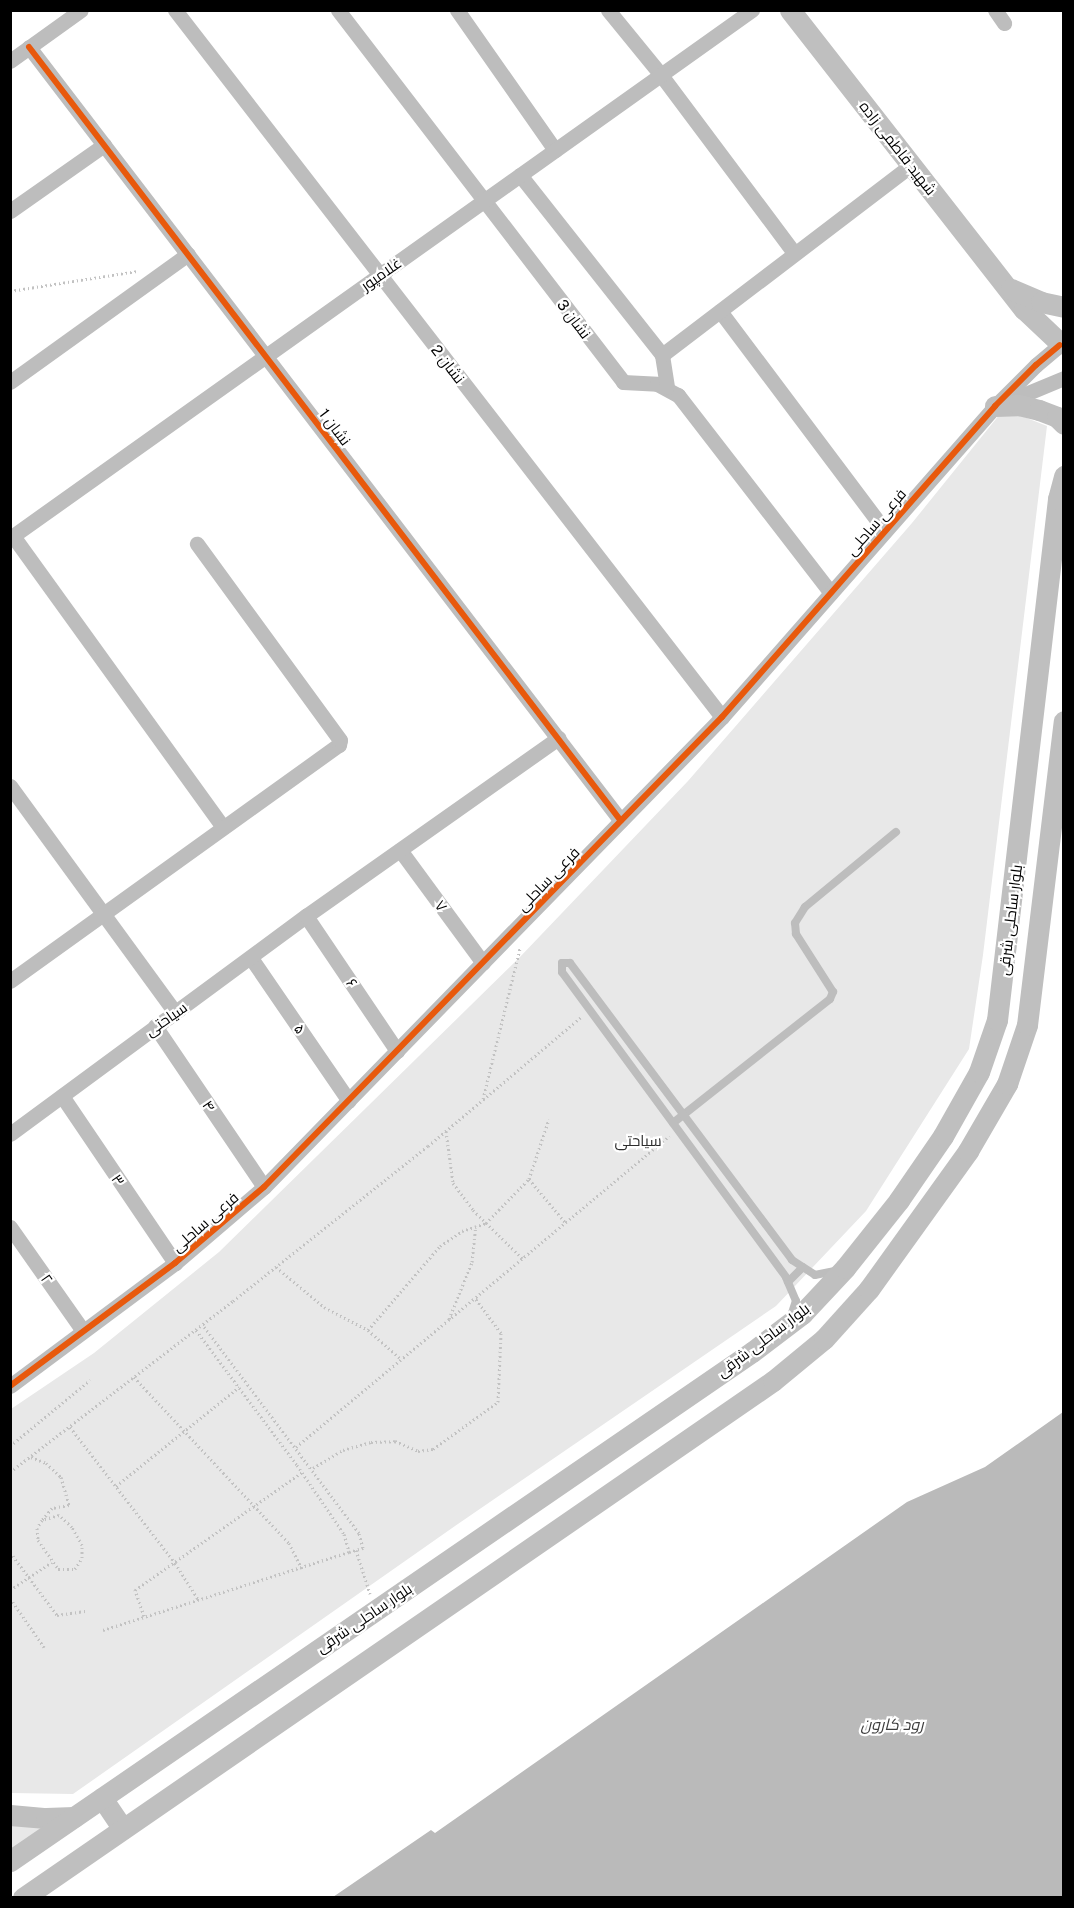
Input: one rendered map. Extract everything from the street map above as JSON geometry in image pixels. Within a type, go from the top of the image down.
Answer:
[{"type":"main road","name":"شهید فاطمی زاده","points":[[790,10],[1024,309],[1062,344]]},
{"type":"main road","name":"شهید فاطمی زاده","points":[[1006,286],[1041,302],[1064,307]]},
{"type":"main road","points":[[995,406],[1019,405],[1039,410],[1057,417],[1064,424]]},
{"type":"main road","name":"بلوار ساحلی شرقی","points":[[10,1861],[752,1352],[802,1314],[846,1268],[898,1200],[943,1136],[979,1072],[997,1020],[1058,499],[1064,476]]},
{"type":"main road","name":"بلوار ساحلی شرقی","points":[[23,1898],[773,1381],[824,1339],[869,1289],[968,1151],[1006,1084],[1027,1025],[1064,721]]},
{"type":"main road","points":[[102,1798],[123,1829]]},
{"type":"main road","points":[[10,1815],[46,1818],[75,1817]]},
{"type":"street","points":[[10,61],[81,10]]},
{"type":"street","name":"نشان 2","points":[[175,10],[722,717]]},
{"type":"street","name":"نشان 3","points":[[338,10],[622,382],[657,384],[667,387]]},
{"type":"street","points":[[457,10],[555,150]]},
{"type":"street","points":[[608,10],[661,75],[794,253]]},
{"type":"street","name":"غلامپور","points":[[12,537],[752,10]]},
{"type":"street","name":"نشان 1","points":[[30,47],[621,821]]},
{"type":"street","points":[[10,212],[104,145]]},
{"type":"street","points":[[662,355],[911,165]]},
{"type":"street","points":[[520,175],[662,355],[667,387],[678,395],[831,593]]},
{"type":"street","points":[[10,382],[188,254]]},
{"type":"street","points":[[720,311],[885,531]]},
{"type":"street","name":"فرعی ساحلی","points":[[10,1386],[175,1263],[264,1187],[722,717],[995,406],[1036,365],[1062,344]]},
{"type":"street","name":"فرعی ساحلی","points":[[995,406],[1064,378]]},
{"type":"street","points":[[12,537],[223,827]]},
{"type":"street","points":[[10,981],[223,827],[336,749],[340,741],[197,543]]},
{"type":"street","name":"سیاحتی","points":[[10,1134],[306,916],[558,738]]},
{"type":"street","points":[[10,786],[175,1012]]},
{"type":"street","name":"۷","points":[[400,850],[483,963]]},
{"type":"street","name":"۶","points":[[306,916],[397,1051]]},
{"type":"street","name":"۵","points":[[251,958],[349,1101]]},
{"type":"street","name":"۴","points":[[155,1026],[264,1187]]},
{"type":"street","name":"۳","points":[[62,1096],[175,1263]]},
{"type":"street","name":"۲","points":[[10,1227],[83,1331]]},
{"type":"lane","points":[[675,1126],[684,1116],[831,999],[834,992],[796,934],[795,923],[805,907],[896,832]]},
{"type":"lane","points":[[789,1323],[796,1301],[788,1282],[562,972],[562,963],[570,963],[792,1260],[815,1275],[846,1268]]},
{"type":"lane","points":[[788,1282],[803,1267]]},
{"type":"path","points":[[10,291],[173,265]]},
{"type":"path","points":[[482,1100],[527,917]]},
{"type":"path","points":[[10,1472],[276,1267],[446,1131],[590,1010]]},
{"type":"path","points":[[368,1330],[440,1246],[462,1231],[486,1223],[529,1179],[549,1119]]},
{"type":"path","points":[[296,1448],[565,1222],[675,1126]]},
{"type":"path","points":[[446,1131],[453,1183],[486,1223],[522,1258]]},
{"type":"path","points":[[529,1179],[565,1222]]},
{"type":"path","points":[[448,1321],[472,1262],[476,1226]]},
{"type":"path","points":[[276,1267],[324,1306],[368,1330],[401,1359]]},
{"type":"path","points":[[313,1468],[343,1450],[371,1442],[395,1441],[418,1451],[433,1449],[498,1402],[501,1333],[475,1298]]},
{"type":"path","points":[[103,1630],[363,1548],[359,1533],[313,1468],[203,1325]]},
{"type":"path","points":[[196,1330],[302,1472],[344,1534],[349,1552]]},
{"type":"path","points":[[134,1377],[289,1543],[302,1569]]},
{"type":"path","points":[[10,1446],[90,1380]]},
{"type":"path","points":[[116,1486],[239,1387]]},
{"type":"path","points":[[70,1426],[175,1563],[198,1599]]},
{"type":"path","points":[[31,1457],[46,1463],[61,1477],[69,1505],[52,1508],[42,1520],[38,1528],[38,1540],[58,1569],[75,1569],[82,1557],[82,1545],[72,1527],[58,1515],[42,1520]]},
{"type":"path","points":[[144,1616],[135,1590],[302,1472]]},
{"type":"path","points":[[356,1550],[376,1610]]},
{"type":"path","points":[[10,1552],[57,1615],[87,1611]]},
{"type":"path","points":[[10,1590],[29,1580],[52,1562]]},
{"type":"path","points":[[10,1598],[45,1647]]},
{"type":"green space","name":"سیاحتی","points":[[1004,409],[1047,426],[983,955],[969,1049],[866,1211],[776,1306],[455,1526],[73,1794],[11,1793],[11,1409],[94,1353],[219,1252],[519,958],[688,781],[912,523]]},
{"type":"green space","points":[[11,1817],[52,1822],[11,1850]]},
{"type":"water","name":"رود کارون","points":[[1063,1412],[1063,1897],[333,1897],[431,1830],[435,1833],[907,1502],[985,1467]]},
{"type":"cycle path","points":[[29,47],[621,821]]},
{"type":"cycle path","points":[[10,1386],[175,1263],[264,1187],[722,717],[995,406],[1036,365],[1060,345]]}]
